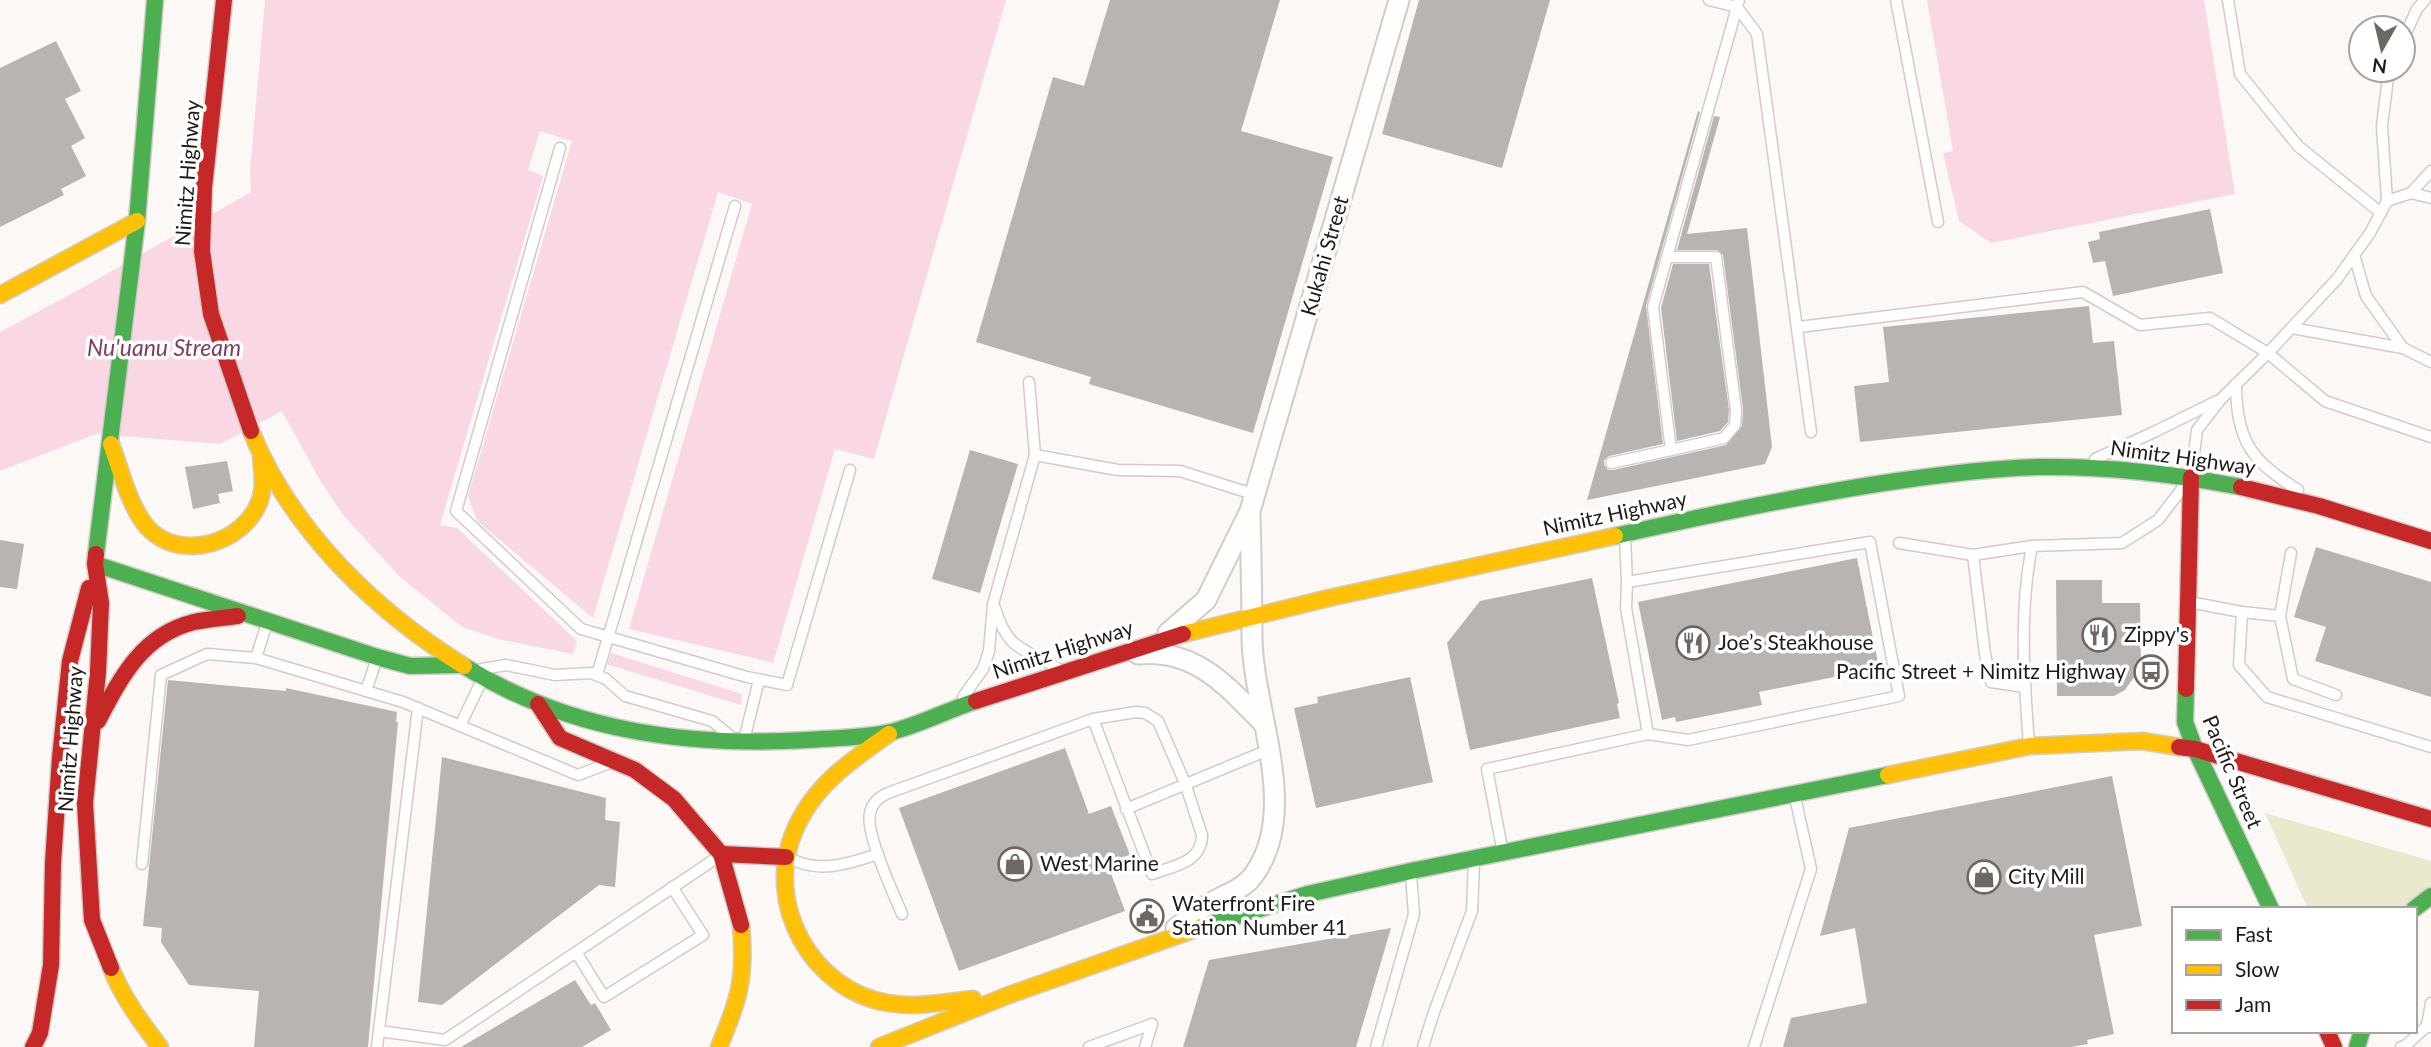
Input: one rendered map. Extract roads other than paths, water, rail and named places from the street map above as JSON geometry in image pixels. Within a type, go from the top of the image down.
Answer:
[{"type":"main road","name":"Nimitz Highway","points":[[155,0],[136,229],[95,564],[101,603],[98,672],[85,803],[93,920],[118,985],[160,1047]]},
{"type":"main road","name":"Nimitz Highway","points":[[224,0],[201,233],[205,284],[218,341],[261,454],[286,497],[339,566],[398,622],[470,672],[538,704],[624,730],[703,743],[743,745],[781,744],[892,732],[1063,671],[1159,640],[1254,615],[1776,501],[1976,471],[2045,466],[2191,477],[2250,487],[2325,506],[2431,541]]},
{"type":"main road","points":[[0,295],[136,229]]},
{"type":"main road","points":[[109,440],[147,527],[162,538],[183,546],[197,547],[224,541],[245,524],[258,506],[262,495],[261,454]]},
{"type":"main road","name":"Pacific Street","points":[[2191,477],[2185,722],[2195,749],[2270,907]]},
{"type":"main road","points":[[33,1047],[40,1033],[51,965],[55,836],[70,661],[95,564],[377,657],[410,666],[470,672]]},
{"type":"main road","points":[[90,736],[127,666],[149,642],[163,633],[194,621],[245,615]]},
{"type":"main road","points":[[538,704],[560,738],[635,770],[674,799],[721,854],[740,919],[744,960],[737,1005],[719,1047]]},
{"type":"main road","points":[[892,732],[837,771],[795,830],[786,857],[786,891],[794,929],[817,965],[851,990],[886,1003],[920,1005],[1009,995]]},
{"type":"main road","points":[[879,1047],[1009,995],[1160,940],[1308,894],[2029,746],[2142,741],[2195,749],[2431,819]]},
{"type":"main road","points":[[721,854],[786,857]]},
{"type":"main road","points":[[2417,907],[2431,896]]},
{"type":"street","name":"Kukahi Street","points":[[1159,640],[1206,600],[1253,503],[1399,0]]},
{"type":"street","name":"Kukahi Street","points":[[1160,940],[1211,902],[1239,890],[1253,876],[1264,858],[1275,818],[1273,783],[1252,639],[1253,503]]},
{"type":"street","points":[[1105,658],[1154,653],[1191,662],[1220,679],[1263,723]]},
{"type":"lane","points":[[1709,0],[1738,4],[1757,34],[1811,432]]},
{"type":"lane","points":[[1896,0],[1938,222]]},
{"type":"lane","points":[[2228,0],[2240,74],[2298,146],[2381,213]]},
{"type":"lane","points":[[2415,14],[2425,0]]},
{"type":"lane","points":[[1671,450],[1653,307],[1738,4]]},
{"type":"lane","points":[[1899,543],[1973,555],[2032,547],[2122,543],[2158,520],[2191,477],[2197,430],[2221,399],[2268,354],[2337,279],[2381,213],[2387,201],[2382,126],[2387,84]]},
{"type":"lane","points":[[560,148],[456,511],[580,629],[759,680],[787,685],[850,470]]},
{"type":"lane","points":[[2387,201],[2411,193],[2431,171]]},
{"type":"lane","points":[[2411,193],[2431,198]]},
{"type":"lane","points":[[597,675],[735,206]]},
{"type":"lane","points":[[2354,256],[2366,296],[2403,348]]},
{"type":"lane","points":[[1611,463],[1724,438],[1735,425],[1736,410],[1716,257],[1667,257]]},
{"type":"lane","points":[[1798,327],[2083,292],[2140,325],[2210,318],[2268,354],[2325,401],[2431,437]]},
{"type":"lane","points":[[2292,328],[2403,348],[2431,362]]},
{"type":"lane","points":[[956,707],[983,669],[989,651],[993,604],[1035,455],[1029,382]]},
{"type":"lane","points":[[2236,384],[2236,413],[2245,442],[2263,464],[2280,478],[2325,506]]},
{"type":"lane","points":[[2076,467],[2221,399]]},
{"type":"lane","points":[[1035,455],[1118,470],[1180,471],[1253,503]]},
{"type":"lane","points":[[1625,534],[1628,582],[1626,608],[1648,734]]},
{"type":"lane","points":[[1503,852],[1487,769],[1648,734],[1688,740],[1899,696],[1870,542],[1628,582]]},
{"type":"lane","points":[[2029,746],[2025,687],[2024,583],[2032,547]]},
{"type":"lane","points":[[2291,553],[2280,616],[2293,679],[2336,695]]},
{"type":"lane","points":[[1973,555],[1991,682],[2025,687]]},
{"type":"lane","points":[[2189,602],[2280,616]]},
{"type":"lane","points":[[993,604],[1001,628],[1011,643],[1063,671]]},
{"type":"lane","points":[[2242,612],[2239,665],[2267,697],[2431,747]]},
{"type":"lane","points":[[256,659],[268,622]]},
{"type":"lane","points":[[142,864],[161,675],[207,654],[256,659],[366,691],[418,708],[578,775],[614,761]]},
{"type":"lane","points":[[366,691],[377,657]]},
{"type":"lane","points":[[460,726],[470,672],[506,665],[555,675],[597,675],[606,679],[625,696],[712,721],[743,745],[759,680]]},
{"type":"lane","points":[[377,1047],[418,708]]},
{"type":"lane","points":[[902,914],[871,832],[871,808],[881,797],[1093,719],[1136,712],[1158,721],[1185,783],[1202,835],[1199,850],[1190,861],[1152,874],[1093,719]]},
{"type":"lane","points":[[1126,809],[1268,750]]},
{"type":"lane","points":[[1754,1047],[1811,869],[1794,793]]},
{"type":"lane","points":[[379,1031],[445,1040],[721,854]]},
{"type":"lane","points":[[786,857],[800,863],[832,868],[878,854]]},
{"type":"lane","points":[[1423,1047],[1433,1012],[1472,911],[1474,858]]},
{"type":"lane","points":[[1376,1047],[1414,914],[1411,871]]},
{"type":"lane","points":[[576,952],[604,998],[703,936],[672,887]]},
{"type":"lane","points":[[2401,1047],[2429,1027],[2431,1003]]},
{"type":"lane","points":[[1089,1047],[1152,1024],[1145,1047]]},
{"type":"water","name":"Nu'uanu Stream","points":[[265,0],[1006,0],[874,459],[835,449],[773,663],[754,658],[741,705],[573,654],[498,639],[462,627],[399,576],[344,516],[321,482],[282,411],[220,444],[96,434],[0,471],[0,332],[251,192],[250,171]]},
{"type":"water","points":[[1927,0],[2204,0],[2235,194],[1991,243],[1959,221],[1943,153],[1953,151]]},
{"type":"place","name":"Zippy's","points":[[2099,635]]},
{"type":"place","name":"Joe’s Steakhouse","points":[[1693,643]]},
{"type":"place","name":"Pacific Street + Nimitz Highway","points":[[2151,672]]},
{"type":"place","name":"West Marine","points":[[1015,864]]},
{"type":"place","name":"City Mill","points":[[1984,877]]},
{"type":"place","name":"Waterfront Fire Station Number 41","points":[[1147,916]]}]
